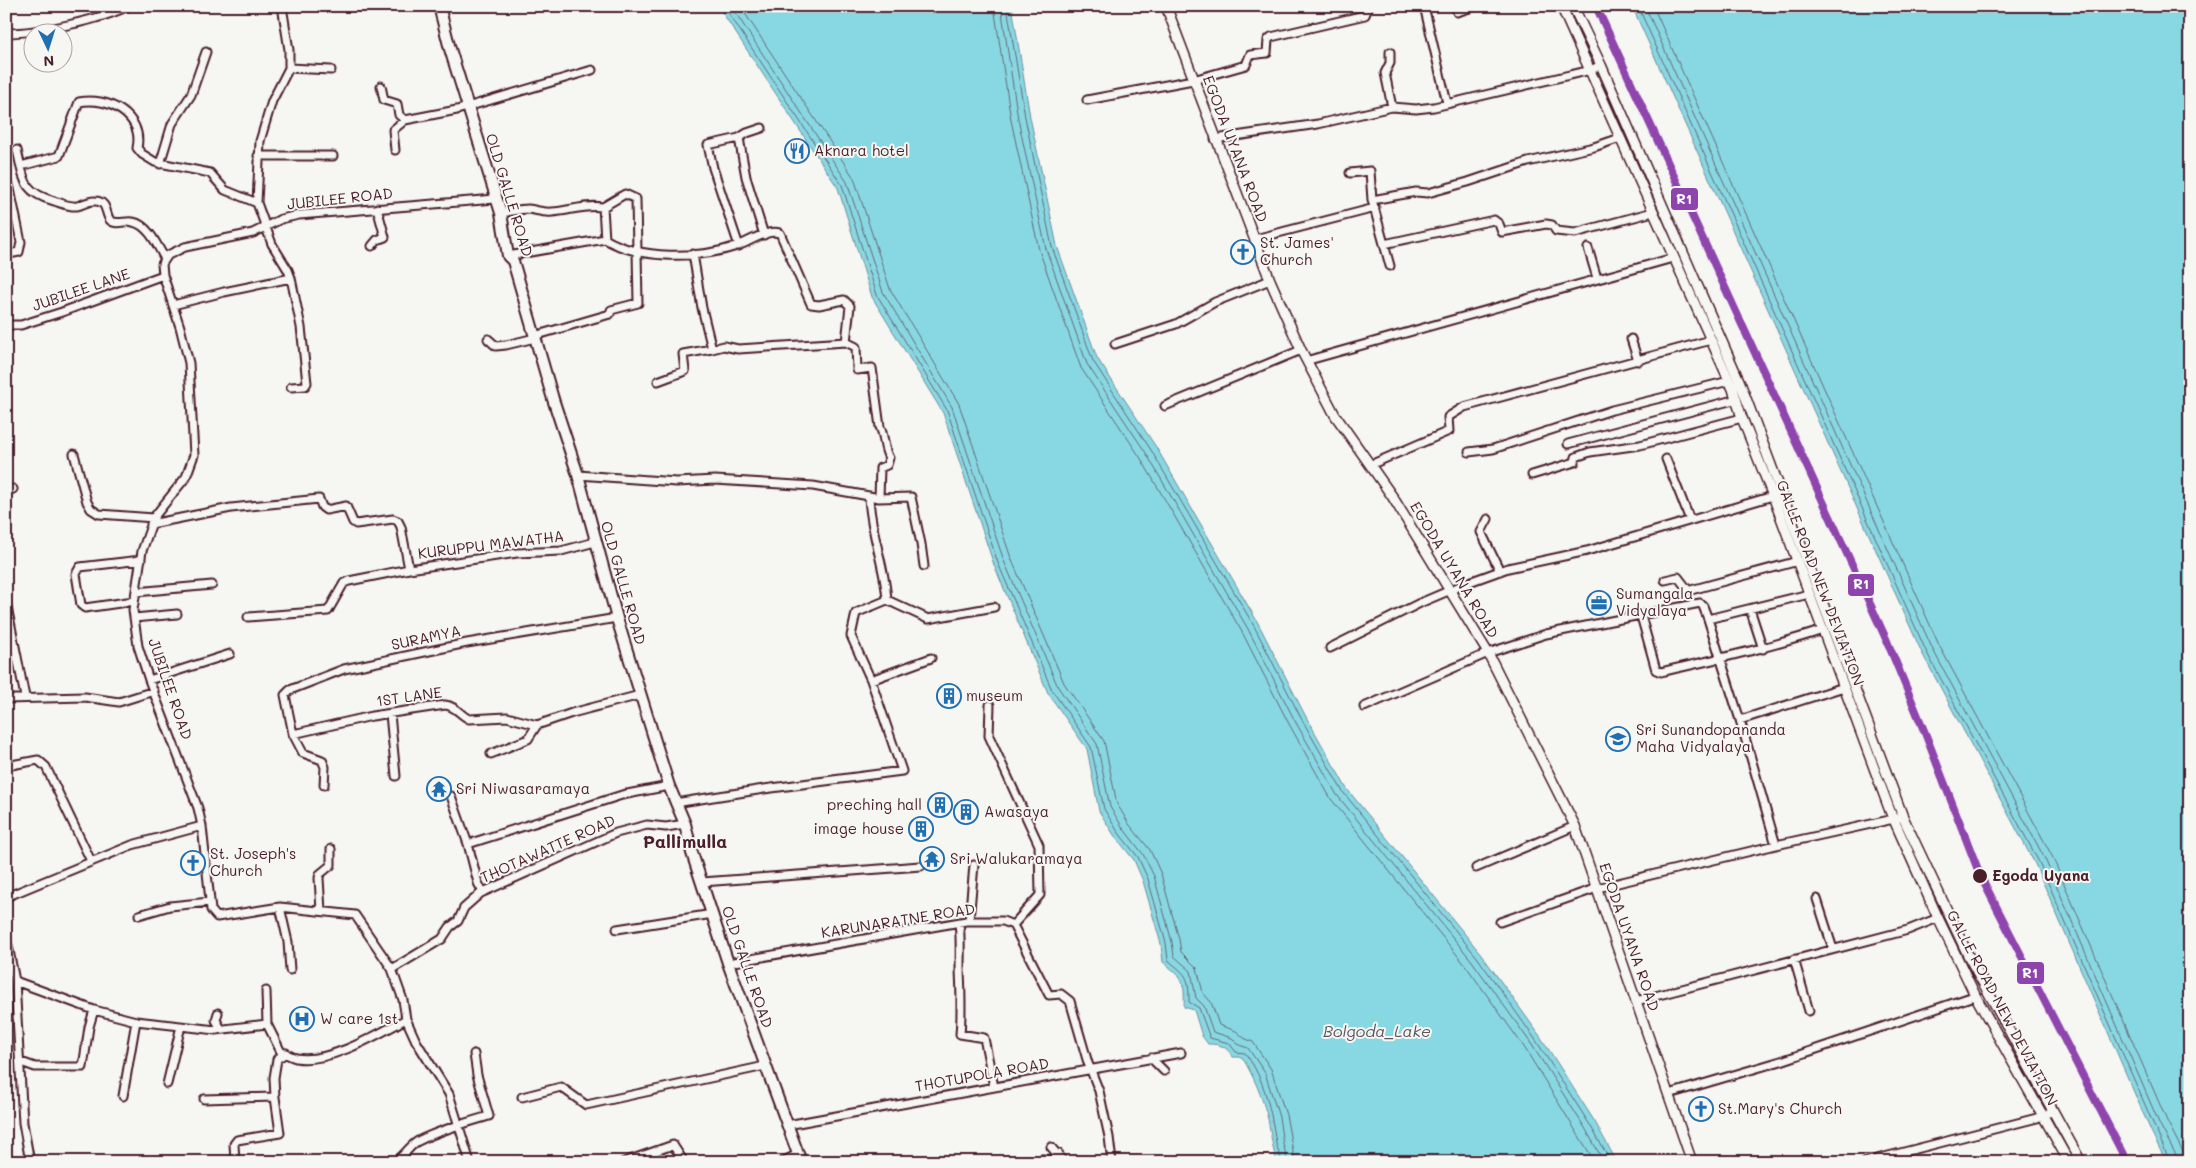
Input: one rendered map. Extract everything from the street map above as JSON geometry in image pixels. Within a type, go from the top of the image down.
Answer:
[{"type":"highway","name":"OLD GALLE ROAD","points":[[440,6],[467,107],[501,213],[508,256],[513,261],[552,400],[578,475],[595,542],[640,695],[669,786],[685,824],[728,963],[799,1158]]},
{"type":"main road","name":"EGODA UYANA ROAD","points":[[1166,6],[1270,280],[1302,350],[1335,415],[1420,540],[1488,653],[1575,826],[1670,1094],[1692,1162]]},
{"type":"main road","name":"GALLE ROAD NEW DEVIATION","points":[[1561,6],[1737,399],[1742,418],[1798,561],[1844,687],[1899,818],[1969,957],[2081,1162]]},
{"type":"main road","name":"GALLE ROAD NEW DEVIATION","points":[[1573,6],[1601,65],[1741,385],[1899,818],[1938,918],[1976,997],[2069,1162]]},
{"type":"street","points":[[6,33],[22,33],[110,15],[128,6]]},
{"type":"street","points":[[282,6],[289,50],[289,68],[272,101],[260,142],[257,203],[272,244],[291,278],[301,327],[307,384],[305,386],[291,387]]},
{"type":"street","points":[[1087,100],[1193,80],[1246,65],[1250,56],[1268,53],[1268,40],[1271,37],[1365,15],[1369,6]]},
{"type":"street","points":[[1424,6],[1447,103]]},
{"type":"street","points":[[1457,12],[1476,6]]},
{"type":"street","points":[[160,164],[172,124],[191,95],[206,52]]},
{"type":"street","points":[[1390,52],[1390,63],[1385,73],[1392,107]]},
{"type":"street","points":[[1215,139],[1318,124],[1392,107],[1416,109],[1495,94],[1591,70],[1601,65]]},
{"type":"street","points":[[289,68],[331,70]]},
{"type":"street","points":[[395,150],[394,130],[404,120],[467,107],[592,70]]},
{"type":"street","points":[[381,86],[384,100],[397,104],[399,115],[404,120]]},
{"type":"street","points":[[21,166],[59,156],[80,102],[101,103],[124,111],[132,118],[140,138],[138,148],[142,154],[160,164],[210,174],[225,190],[257,203]]},
{"type":"street","points":[[739,246],[708,145],[739,138],[747,132],[762,128]]},
{"type":"street","points":[[739,138],[746,176],[764,235]]},
{"type":"street","points":[[1372,200],[1416,192],[1428,193],[1528,162],[1594,148],[1620,138]]},
{"type":"street","points":[[17,150],[25,182],[29,190],[56,202],[76,206],[95,201],[101,202],[106,207],[109,220],[113,222],[134,222],[144,229],[153,238],[165,259]]},
{"type":"street","points":[[258,156],[333,156]]},
{"type":"street","points":[[1350,172],[1370,171],[1372,200],[1390,266]]},
{"type":"street","points":[[9,254],[19,252],[21,242],[8,184],[25,182]]},
{"type":"street","points":[[488,339],[496,346],[506,345],[610,314],[611,310],[638,303],[636,199],[625,194],[603,207],[570,208],[541,213],[530,209],[501,213]]},
{"type":"street","name":"JUBILEE ROAD","points":[[210,902],[202,826],[198,808],[149,680],[138,646],[134,618],[134,601],[141,560],[153,521],[186,477],[194,455],[188,363],[163,275],[162,264],[168,256],[184,248],[253,233],[266,226],[299,216],[495,199]]},
{"type":"street","points":[[603,207],[605,239]]},
{"type":"street","points":[[372,246],[377,240],[385,237],[377,208]]},
{"type":"street","points":[[1255,239],[1375,208]]},
{"type":"street","points":[[1384,244],[1494,220],[1499,224],[1502,232],[1546,224],[1552,225],[1556,231],[1575,232],[1653,212]]},
{"type":"street","points":[[508,256],[605,239],[613,244],[662,256],[718,252],[739,246],[764,235],[775,232],[780,233],[811,304],[818,305],[844,300],[850,306],[846,342]]},
{"type":"street","points":[[1588,248],[1597,278]]},
{"type":"street","points":[[693,254],[702,308],[712,349]]},
{"type":"street","points":[[1308,360],[1674,258]]},
{"type":"street","name":"JUBILEE LANE","points":[[6,325],[21,325],[62,312],[163,275]]},
{"type":"street","points":[[173,305],[291,278]]},
{"type":"street","points":[[1115,344],[1176,324],[1215,302],[1270,280]]},
{"type":"street","points":[[1631,339],[1638,361]]},
{"type":"street","points":[[1370,466],[1449,431],[1448,417],[1464,407],[1711,340]]},
{"type":"street","points":[[658,381],[684,372],[683,354],[724,346],[738,349],[846,342],[856,347],[857,370],[872,368],[880,427],[884,435],[886,452],[889,458],[887,465],[880,468],[879,498]]},
{"type":"street","points":[[1165,406],[1302,350]]},
{"type":"street","points":[[1470,452],[1493,449],[1612,410],[1729,381]]},
{"type":"street","points":[[1568,444],[1737,399]]},
{"type":"street","points":[[1532,475],[1575,462],[1576,457],[1590,452],[1640,445],[1742,418]]},
{"type":"street","points":[[74,454],[87,502],[91,509],[100,514],[153,521]]},
{"type":"street","points":[[1666,459],[1690,520]]},
{"type":"street","points":[[578,475],[677,482],[715,480],[813,486],[879,498],[911,497],[922,544],[924,566]]},
{"type":"street","points":[[869,496],[873,536],[886,580],[887,600]]},
{"type":"street","points":[[1330,648],[1450,591],[1500,572],[1587,551],[1773,496]]},
{"type":"street","name":"KURUPPU MAWATHA","points":[[153,521],[231,508],[319,499],[322,507],[326,510],[346,506],[352,522],[356,524],[393,519],[398,521],[401,527],[408,569],[517,553],[562,550],[595,542]]},
{"type":"street","points":[[1488,519],[1482,532],[1500,572]]},
{"type":"street","points":[[134,601],[85,608],[81,605],[76,574],[80,567],[141,560]]},
{"type":"street","points":[[1665,580],[1678,577],[1688,590],[1691,590],[1798,561]]},
{"type":"street","points":[[248,617],[328,611],[344,583],[408,569]]},
{"type":"street","points":[[136,592],[212,585]]},
{"type":"street","points":[[1708,619],[1810,594]]},
{"type":"street","points":[[675,803],[764,789],[900,773],[902,771],[871,680],[851,636],[856,613],[887,600],[928,619],[994,607]]},
{"type":"street","points":[[6,601],[25,697]]},
{"type":"street","points":[[1364,706],[1488,653],[1561,630],[1641,616],[1700,603],[1708,619],[1740,720],[1776,845]]},
{"type":"street","points":[[1750,609],[1763,649]]},
{"type":"street","points":[[134,618],[177,614]]},
{"type":"street","points":[[1641,616],[1656,670],[1661,672],[1720,657],[1728,658],[1763,649],[1823,630]]},
{"type":"street","name":"SURAMYA","points":[[293,734],[285,695],[287,692],[344,669],[466,644],[617,618]]},
{"type":"street","points":[[149,680],[230,654]]},
{"type":"street","points":[[871,680],[931,658]]},
{"type":"street","points":[[1740,720],[1844,687]]},
{"type":"street","points":[[6,699],[25,697],[85,697],[119,702],[154,691]]},
{"type":"street","points":[[491,754],[528,739],[537,725],[572,713],[640,695]]},
{"type":"street","name":"1ST LANE","points":[[293,734],[445,705],[455,708],[464,717],[470,719],[507,717],[537,725]]},
{"type":"street","points":[[990,705],[989,736],[1039,845],[1040,895],[1013,925],[1049,995],[1061,994],[1070,1001],[1099,1091],[1109,1137],[1112,1162]]},
{"type":"street","points":[[390,714],[396,776]]},
{"type":"street","points":[[293,734],[302,753],[322,760],[324,766],[324,785]]},
{"type":"street","points":[[6,766],[38,760],[46,768],[91,861]]},
{"type":"street","points":[[468,844],[622,795],[669,786]]},
{"type":"street","points":[[451,796],[468,844],[478,883],[484,892]]},
{"type":"street","points":[[1500,922],[1597,888],[1899,818]]},
{"type":"street","name":"THOTAWATTE ROAD","points":[[392,969],[442,939],[450,927],[458,921],[464,908],[484,892],[616,833],[647,824],[666,827],[685,824]]},
{"type":"street","points":[[6,897],[132,845],[202,826]]},
{"type":"street","points":[[1476,868],[1575,826]]},
{"type":"street","points":[[320,911],[319,878],[320,874],[331,865],[331,849]]},
{"type":"street","points":[[969,921],[974,865]]},
{"type":"street","points":[[702,882],[921,866]]},
{"type":"street","points":[[1817,899],[1832,949]]},
{"type":"street","points":[[139,915],[170,906],[210,902],[211,910],[217,917],[280,907],[355,915],[392,969],[403,1000],[406,1019],[416,1041],[449,1094],[470,1162]]},
{"type":"street","points":[[280,907],[288,942],[290,970]]},
{"type":"street","points":[[617,929],[713,914]]},
{"type":"street","points":[[1636,1001],[1908,930],[1938,918]]},
{"type":"street","name":"KARUNARATNE ROAD","points":[[728,963],[969,921],[1003,921],[1013,925]]},
{"type":"street","points":[[959,923],[962,995],[960,1034],[984,1038],[994,1087]]},
{"type":"street","points":[[6,935],[15,981],[23,1123],[30,1162]]},
{"type":"street","points":[[1794,959],[1810,1011]]},
{"type":"street","points":[[15,981],[94,1010],[136,1021],[221,1029],[267,1024]]},
{"type":"street","points":[[266,991],[267,1024],[281,1052],[296,1058],[325,1056],[355,1046],[406,1019]]},
{"type":"street","points":[[1670,1094],[1780,1061],[1971,996],[1976,997]]},
{"type":"street","points":[[21,1062],[34,1068],[83,1067],[91,1016],[94,1010]]},
{"type":"street","points":[[218,1013],[216,1020],[221,1029]]},
{"type":"street","points":[[123,1096],[136,1021]]},
{"type":"street","points":[[167,1084],[181,1026]]},
{"type":"street","points":[[235,1162],[234,1144],[237,1140],[280,1133],[274,1097],[276,1064],[277,1059],[286,1053]]},
{"type":"street","name":"THOTUPOLA ROAD","points":[[786,1125],[1181,1053]]},
{"type":"street","points":[[394,1162],[400,1159],[416,1142],[459,1125],[489,1116],[477,1075],[474,1054]]},
{"type":"street","points":[[1151,1058],[1164,1071]]},
{"type":"street","points":[[522,1097],[561,1087],[586,1105],[765,1066]]},
{"type":"street","points":[[204,1099],[274,1097]]},
{"type":"street","points":[[1865,1162],[2053,1112]]},
{"type":"street","points":[[624,1162],[673,1145],[684,1162]]},
{"type":"street","points":[[1052,1148],[1064,1162]]},
{"type":"street","points":[[1042,1159],[1053,1161],[1059,1154]]},
{"type":"street","points":[[782,1162],[799,1158]]},
{"type":"water","name":"Bolgoda_Lake","points":[[718,6],[1012,6],[1030,117],[1057,246],[1097,358],[1156,447],[1258,623],[1305,715],[1347,789],[1481,954],[1540,1036],[1595,1122],[1617,1162],[1277,1162],[1266,1111],[1246,1064],[1242,1057],[1233,1057],[1223,1047],[1208,1044],[1202,1036],[1194,1010],[1184,1007],[1184,991],[1179,976],[1163,962],[1161,944],[1143,881],[1134,860],[1114,835],[1099,811],[1087,749],[1048,693],[994,565],[943,413],[872,297],[838,188]]},
{"type":"water","points":[[1632,6],[2190,6],[2190,1162],[2166,1162],[2150,1129],[2035,864],[1922,653]]},
{"type":"transit line","name":"R1","points":[[1596,6],[1887,641],[1980,875],[2127,1162]]},
{"type":"place","name":"Aknara hotel","points":[[797,151]]},
{"type":"place","name":"St. James' Church","points":[[1243,252]]},
{"type":"place","name":"Sumangala Vidyalaya","points":[[1599,603]]},
{"type":"place","name":"museum","points":[[949,696]]},
{"type":"place","name":"Sri Sunandopananda Maha Vidyalaya","points":[[1618,739]]},
{"type":"place","name":"Sri Niwasaramaya","points":[[439,789]]},
{"type":"place","name":"preching hall","points":[[940,805]]},
{"type":"place","name":"Awasaya","points":[[966,812]]},
{"type":"place","name":"image house","points":[[921,829]]},
{"type":"place","name":"Sri Walukaramaya","points":[[932,859]]},
{"type":"place","name":"St. Joseph's Church","points":[[193,863]]},
{"type":"place","name":"Egoda Uyana","points":[[1980,876]]},
{"type":"place","name":"W care 1st","points":[[302,1019]]},
{"type":"place","name":"St.Mary's Church","points":[[1701,1109]]},
{"type":"district","name":"Pallimulla","points":[[685,842]]}]
